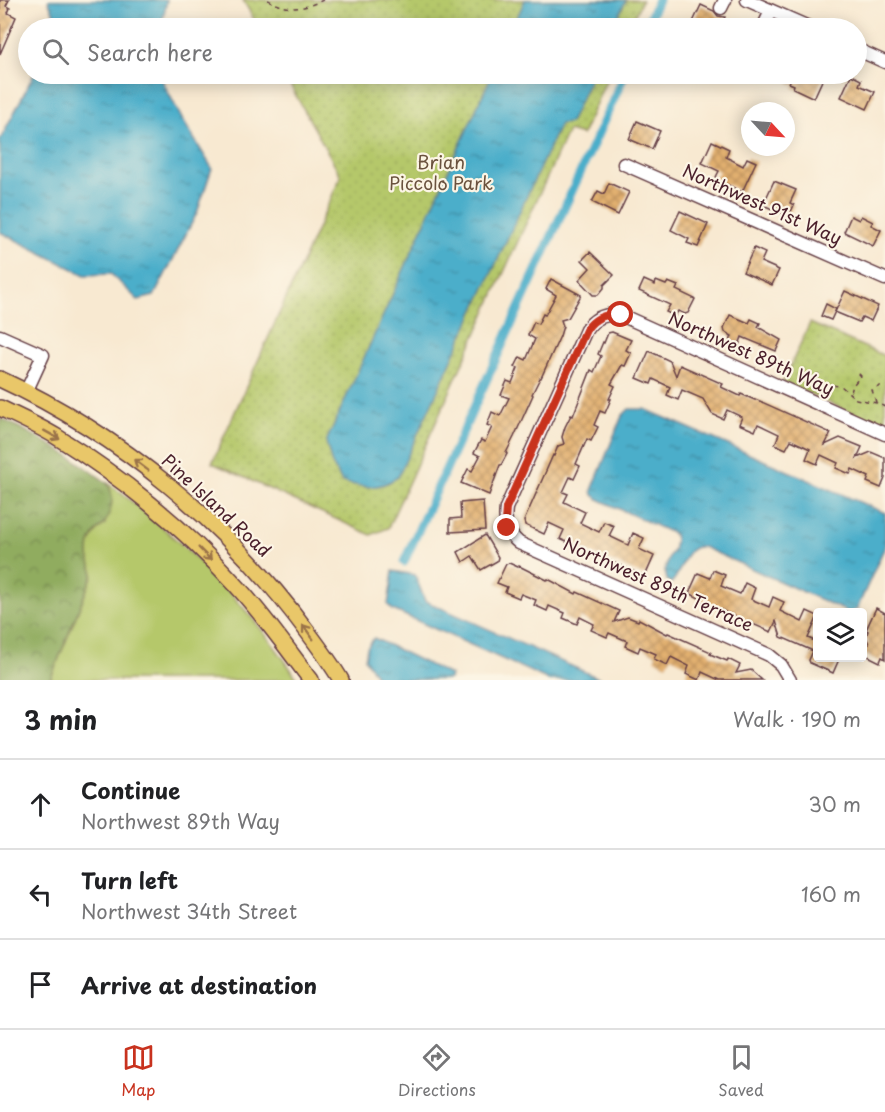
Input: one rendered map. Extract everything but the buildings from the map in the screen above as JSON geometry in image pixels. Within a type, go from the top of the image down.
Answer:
[{"type":"main road","name":"Pine Island Road","points":[[0,379],[71,416],[172,488],[250,562],[289,606],[341,680]]},
{"type":"main road","points":[[0,408],[65,442],[157,509],[233,582],[310,680]]},
{"type":"street","points":[[747,0],[789,18]]},
{"type":"street","points":[[767,18],[771,10]]},
{"type":"street","points":[[867,54],[885,62]]},
{"type":"street","name":"Northwest 91st Way","points":[[624,164],[885,279]]},
{"type":"street","name":"Northwest 89th Way","points":[[507,528],[506,508],[586,330],[590,323],[601,316],[621,315],[885,434]]},
{"type":"street","points":[[0,336],[43,355],[26,392]]},
{"type":"street","name":"Northwest 89th Terrace","points":[[507,528],[519,543],[769,655],[781,665],[790,680]]},
{"type":"path","points":[[268,0],[284,7],[297,9],[323,0]]},
{"type":"path","points":[[850,393],[853,385],[861,377],[856,372]]},
{"type":"path","points":[[818,373],[818,383]]},
{"type":"path","points":[[795,381],[841,386],[856,399],[876,403],[885,408]]},
{"type":"path","points":[[876,403],[872,390],[882,385]]},
{"type":"green space","points":[[243,0],[642,0],[634,18],[253,18]]},
{"type":"green space","name":"Brian Piccolo Park","points":[[290,84],[605,84],[582,135],[568,131],[388,528],[371,535],[212,463],[341,176]]},
{"type":"green space","points":[[810,323],[885,356],[885,428],[783,382]]},
{"type":"green space","points":[[0,418],[25,430],[84,466],[109,486],[112,494],[108,517],[93,536],[89,546],[93,574],[50,680],[0,680]]},
{"type":"green space","points":[[107,482],[161,526],[211,573],[257,624],[298,680],[50,680],[93,574],[88,552],[94,535],[105,524],[110,488]]},
{"type":"water","points":[[48,0],[167,0],[163,18],[55,18]]},
{"type":"water","points":[[525,0],[626,0],[618,18],[517,18]]},
{"type":"water","points":[[29,84],[164,84],[212,168],[197,213],[154,296],[138,300],[111,274],[85,275],[0,232],[0,140]]},
{"type":"water","points":[[487,84],[588,84],[570,123],[560,124],[398,477],[371,487],[342,482],[332,464],[326,442]]},
{"type":"water","points":[[629,409],[645,409],[885,513],[885,546],[857,608],[839,608],[703,547],[691,550],[671,583],[667,580],[665,570],[673,551],[674,534],[593,495],[592,490],[622,416]]},
{"type":"water","points":[[393,571],[415,575],[425,601],[603,680],[549,680],[393,610],[388,605]]},
{"type":"water","points":[[374,638],[450,675],[449,679],[379,680],[365,659],[367,648]]},
{"type":"waterway","points":[[650,18],[658,0]]},
{"type":"waterway","points":[[404,562],[620,84]]},
{"type":"route","points":[[507,528],[506,508],[586,330],[590,323],[601,316],[621,315]]}]
